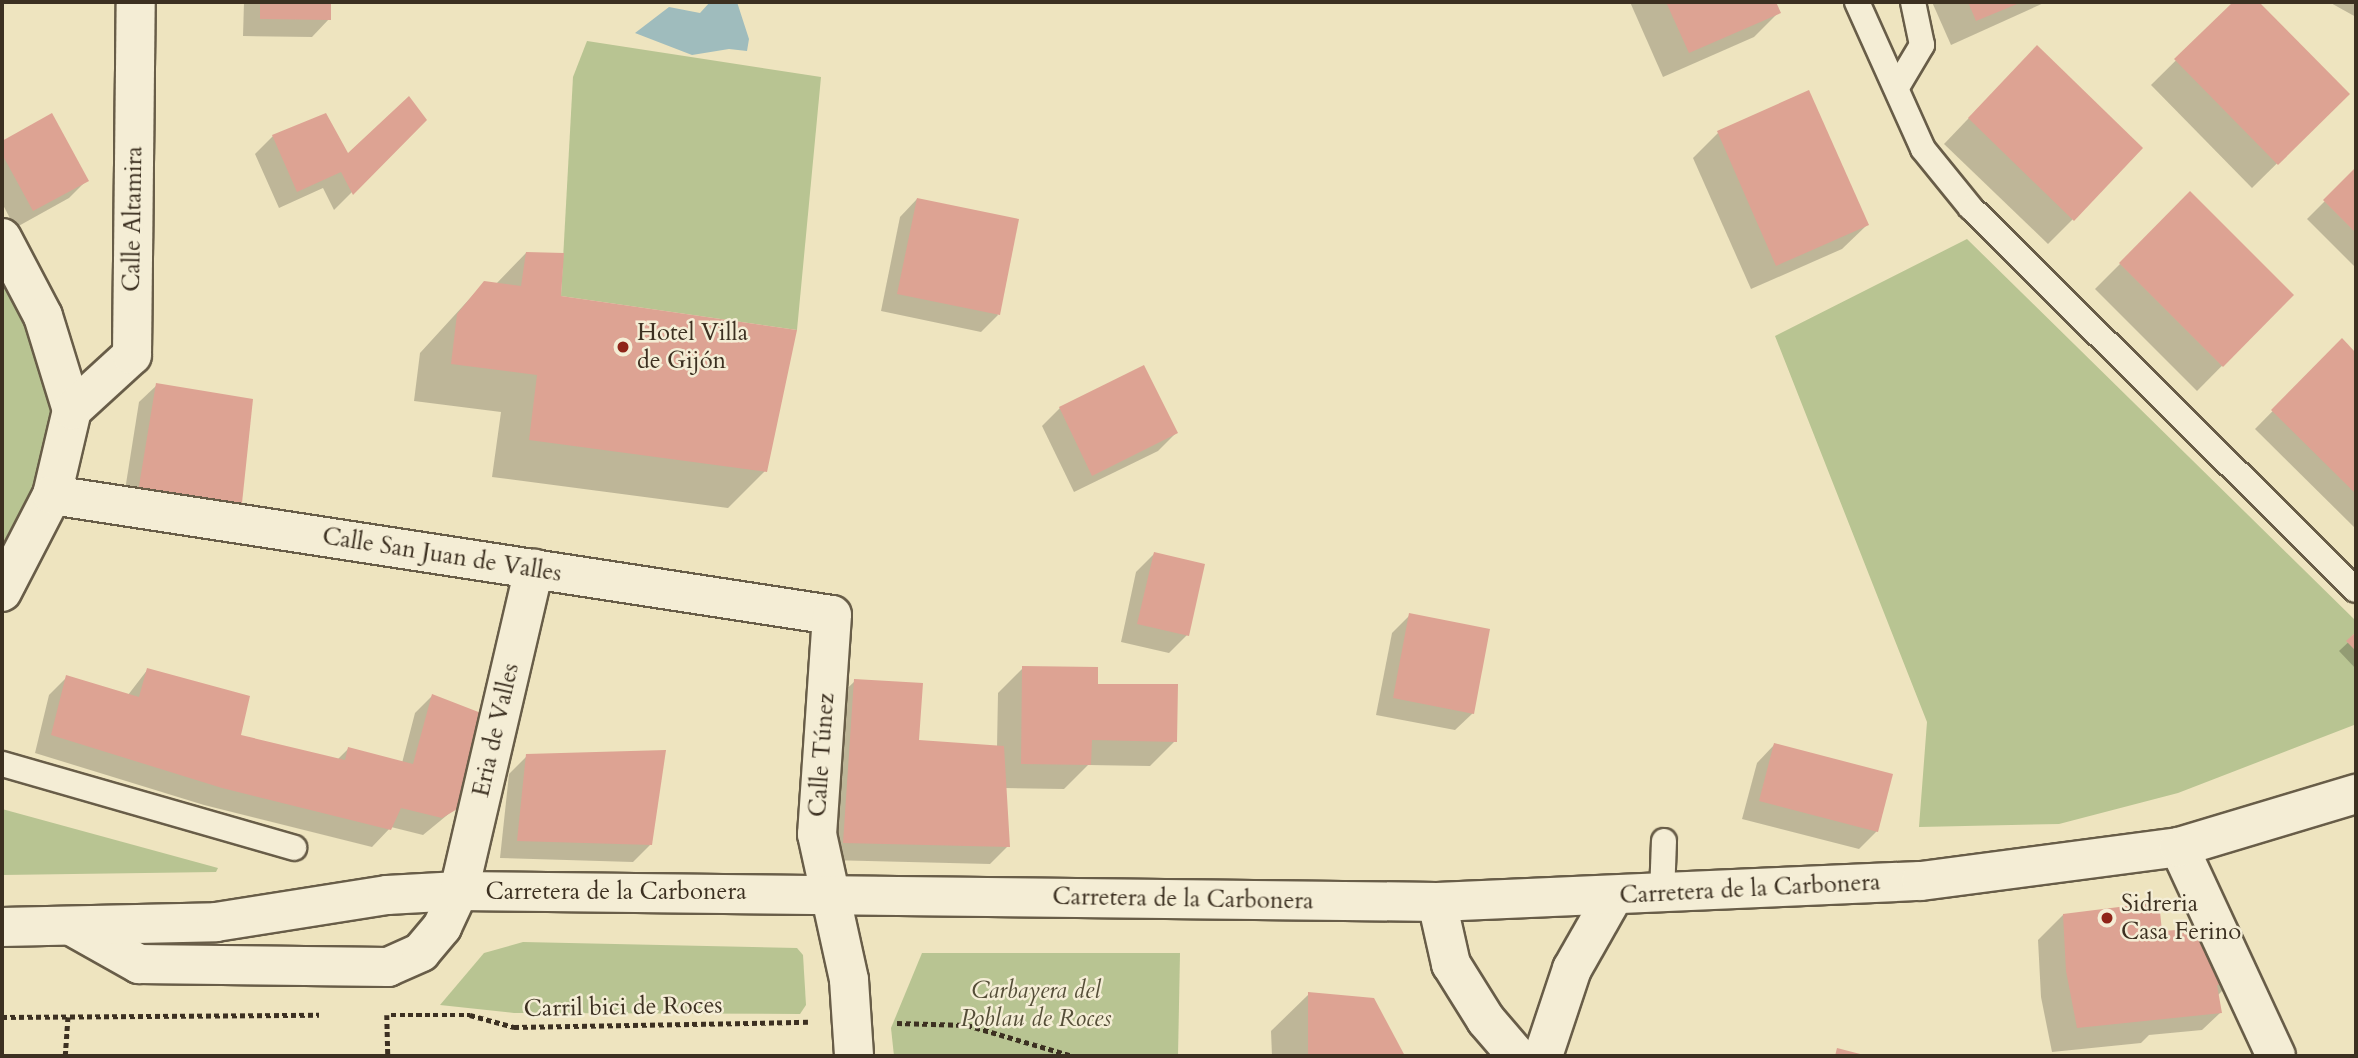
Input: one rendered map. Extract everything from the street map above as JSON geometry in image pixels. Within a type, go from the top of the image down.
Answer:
[{"type":"street","name":"Calle Altamira","points":[[72,410],[132,355],[136,2]]},
{"type":"street","points":[[2,238],[43,316],[72,410],[52,495],[2,592]]},
{"type":"street","name":"Calle San Juan de Valles","points":[[52,495],[832,615]]},
{"type":"street","name":"Eria de Valles","points":[[73,927],[139,964],[388,967],[421,952],[442,927],[459,891],[534,569]]},
{"type":"street","name":"Calle Túnez","points":[[832,615],[817,834],[849,980],[853,1039]]},
{"type":"street","name":"Carretera de la Carbonera","points":[[2,927],[216,922],[387,895],[459,891],[1437,902],[1662,895],[1921,881],[2179,847],[2356,794]]},
{"type":"street","points":[[2179,847],[2276,1056]]},
{"type":"street","points":[[1543,1056],[1572,969],[1614,895]]},
{"type":"street","points":[[1437,902],[1451,964],[1486,1020],[1517,1056]]},
{"type":"lane","points":[[1857,2],[1923,149],[1971,208],[2356,590]]},
{"type":"lane","points":[[1897,86],[1922,45],[1913,2]]},
{"type":"lane","points":[[2,764],[294,848]]},
{"type":"lane","points":[[1662,895],[1664,841]]},
{"type":"path","points":[[2,1017],[332,1015]]},
{"type":"path","name":"Carril bici de Roces","points":[[374,1015],[470,1015],[513,1027],[853,1039],[967,1026],[1073,1056]]},
{"type":"path","points":[[387,1015],[388,1056]]},
{"type":"path","points":[[65,1056],[68,1017]]},
{"type":"green space","points":[[587,41],[821,77],[797,330],[561,296],[573,77]]},
{"type":"green space","points":[[2,238],[72,410],[2,592]]},
{"type":"green space","points":[[1967,239],[2356,621],[2356,632],[2347,641],[2356,651],[2354,725],[2178,793],[2059,824],[1919,827],[1927,722],[1775,336]]},
{"type":"green space","points":[[2,809],[218,868],[216,872],[2,875]]},
{"type":"green space","points":[[523,942],[797,948],[803,955],[806,1005],[800,1014],[514,1013],[440,1005],[484,953]]},
{"type":"green space","name":"Carbayera del Poblau de Roces","points":[[922,953],[1180,953],[1178,1056],[894,1056],[891,1028]]},
{"type":"water","points":[[710,2],[737,2],[749,39],[747,51],[729,49],[692,55],[635,33],[669,7],[700,13]]},
{"type":"building","points":[[260,2],[331,2],[331,20],[260,19]]},
{"type":"building","points":[[1666,2],[1776,2],[1781,13],[1689,53]]},
{"type":"building","points":[[1968,2],[2022,2],[1976,21]]},
{"type":"building","points":[[2233,2],[2259,2],[2350,94],[2278,165],[2174,59]]},
{"type":"building","points":[[2037,45],[2143,148],[2074,221],[1968,118]]},
{"type":"building","points":[[1809,90],[1869,225],[1776,266],[1717,131]]},
{"type":"building","points":[[409,96],[427,120],[353,195],[341,172],[297,192],[272,135],[326,113],[348,153]]},
{"type":"building","points":[[52,113],[89,181],[33,211],[2,154],[2,141]]},
{"type":"building","points":[[2356,167],[2356,233],[2323,200]]},
{"type":"building","points":[[2190,191],[2294,295],[2223,367],[2119,263]]},
{"type":"building","points":[[917,198],[1019,219],[1000,315],[897,294]]},
{"type":"building","name":"Hotel Villa de Gijón","points":[[526,252],[564,253],[561,296],[797,330],[767,472],[529,440],[537,375],[451,364],[457,314],[484,281],[521,286]]},
{"type":"building","points":[[2342,338],[2356,353],[2356,494],[2271,410]]},
{"type":"building","points":[[1144,365],[1178,433],[1092,476],[1059,407]]},
{"type":"building","points":[[156,383],[253,399],[242,503],[138,492]]},
{"type":"building","points":[[1154,552],[1205,564],[1189,636],[1137,624]]},
{"type":"building","points":[[1409,613],[1490,629],[1474,714],[1393,698]]},
{"type":"building","points":[[2356,632],[2356,651],[2346,641]]},
{"type":"building","points":[[1022,666],[1098,667],[1098,684],[1178,684],[1177,742],[1092,740],[1091,765],[1021,764]]},
{"type":"building","points":[[147,668],[250,696],[241,735],[345,760],[348,747],[413,764],[432,694],[481,713],[459,808],[442,818],[401,808],[391,830],[222,788],[51,735],[66,675],[139,697]]},
{"type":"building","points":[[854,679],[923,683],[919,740],[1004,746],[1010,847],[843,843]]},
{"type":"building","points":[[1774,743],[1893,774],[1878,832],[1759,801]]},
{"type":"building","points":[[666,750],[652,845],[517,841],[526,754]]},
{"type":"building","points":[[2159,902],[2162,931],[2205,928],[2232,984],[2217,985],[2222,1013],[2077,1028],[2066,971],[2063,914]]},
{"type":"building","points":[[1308,992],[1374,998],[1405,1056],[1308,1056]]},
{"type":"building","points":[[1837,1048],[1864,1055],[1864,1056],[1835,1056]]},
{"type":"place","name":"Hotel Villa de Gijón","points":[[623,347]]},
{"type":"place","name":"Sidreria Casa Ferino","points":[[2107,918]]}]
